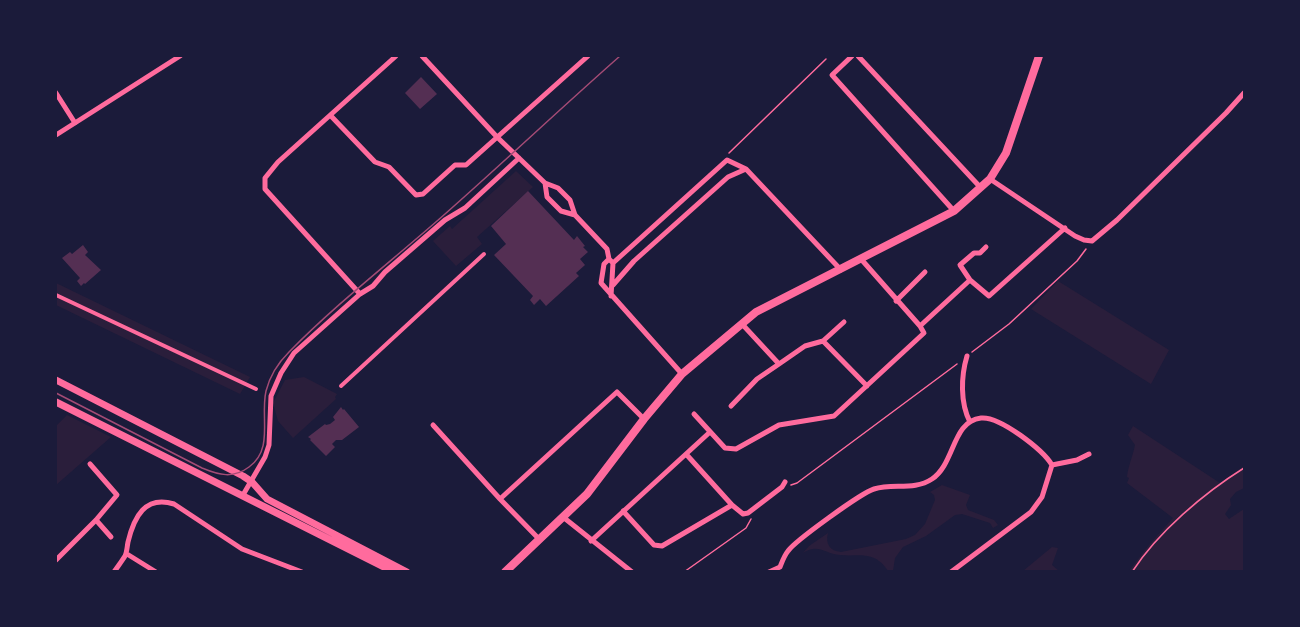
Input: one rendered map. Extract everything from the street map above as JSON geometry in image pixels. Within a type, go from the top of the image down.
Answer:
[{"type":"main road","points":[[507,571],[587,494],[644,418],[682,374],[756,312],[954,211],[981,188],[990,179],[1006,153],[1039,56]]},
{"type":"street","points":[[56,135],[180,56]]},
{"type":"street","points":[[360,294],[265,189],[265,178],[278,162],[396,56]]},
{"type":"street","points":[[422,56],[497,137],[545,183],[558,188],[570,200],[575,215],[607,249],[611,261],[611,296]]},
{"type":"street","points":[[331,116],[375,162],[388,167],[416,195],[423,194],[455,165],[466,165],[588,56]]},
{"type":"street","points":[[852,56],[832,75],[954,211]]},
{"type":"street","points":[[858,56],[981,188]]},
{"type":"street","points":[[56,93],[75,123]]},
{"type":"street","points":[[990,179],[1084,240],[1092,241],[1118,220],[1245,93]]},
{"type":"street","points":[[243,495],[252,482],[269,445],[271,396],[285,365],[294,353],[446,220],[465,208],[519,158]]},
{"type":"street","points":[[682,374],[601,283],[604,264],[611,261],[727,160],[746,170],[841,270]]},
{"type":"street","points":[[612,286],[634,261],[728,177],[746,170]]},
{"type":"street","points":[[545,183],[547,197],[561,211],[575,215]]},
{"type":"street","points":[[986,247],[980,253],[974,253],[960,265],[970,280],[989,296],[1065,228]]},
{"type":"street","points":[[341,386],[484,254]]},
{"type":"street","points":[[694,414],[725,448],[736,449],[779,424],[834,416],[867,386],[924,333],[861,259]]},
{"type":"street","points":[[896,301],[926,272]]},
{"type":"street","points":[[920,326],[970,280]]},
{"type":"street","points":[[56,295],[256,389]]},
{"type":"street","points":[[731,406],[757,379],[805,346],[823,341],[844,322]]},
{"type":"street","points":[[742,324],[779,364]]},
{"type":"street","points":[[823,341],[867,386]]},
{"type":"street","points":[[967,356],[962,372],[962,383],[970,422]]},
{"type":"street","points":[[56,380],[252,482],[267,499],[380,565],[407,572]]},
{"type":"street","points":[[500,499],[617,392],[644,418]]},
{"type":"street","points":[[56,402],[394,572]]},
{"type":"street","points":[[769,572],[782,569],[789,549],[862,495],[881,488],[918,485],[934,477],[949,460],[961,430],[970,422],[986,418],[998,422],[1043,452],[1052,465]]},
{"type":"street","points":[[433,426],[539,539]]},
{"type":"street","points":[[591,541],[710,432]]},
{"type":"street","points":[[686,454],[740,513],[748,513],[782,487],[785,482]]},
{"type":"street","points":[[1052,465],[1077,460],[1089,454]]},
{"type":"street","points":[[56,560],[117,495],[90,464]]},
{"type":"street","points":[[951,572],[1031,512],[1042,497],[1052,465]]},
{"type":"street","points":[[114,572],[127,554],[131,532],[142,510],[155,501],[174,504],[242,549],[302,572]]},
{"type":"street","points":[[623,511],[654,545],[662,546],[732,505]]},
{"type":"street","points":[[563,517],[632,572]]},
{"type":"street","points":[[96,520],[111,537]]},
{"type":"street","points":[[127,554],[156,572]]},
{"type":"street","points":[[285,572],[290,567]]},
{"type":"path","points":[[727,160],[729,152],[826,59]]},
{"type":"path","points":[[785,482],[791,485],[796,483],[1009,324],[1077,261],[1092,241]]},
{"type":"path","points":[[1132,572],[1153,544],[1194,505],[1245,468]]},
{"type":"path","points":[[684,572],[746,528],[751,520],[748,513]]},
{"type":"shaded area","points":[[516,171],[533,187],[477,237],[482,244],[456,266],[433,241],[450,226],[452,229]]},
{"type":"shaded area","points":[[1058,281],[1169,350],[1151,384],[1031,309]]},
{"type":"shaded area","points":[[56,283],[250,377],[240,394],[56,305]]},
{"type":"shaded area","points":[[304,377],[337,394],[336,399],[293,438],[278,421],[273,403],[285,380]]},
{"type":"shaded area","points":[[67,415],[111,437],[56,485],[56,426]]},
{"type":"shaded area","points":[[1133,426],[1220,483],[1244,466],[1244,488],[1230,499],[1231,505],[1225,514],[1229,519],[1244,509],[1244,571],[1129,571],[1173,518],[1127,483],[1128,469],[1135,445],[1128,435]]},
{"type":"shaded area","points":[[942,485],[970,495],[966,505],[968,510],[994,520],[998,525],[993,528],[990,523],[962,514],[955,515],[926,536],[903,547],[895,558],[893,571],[888,571],[883,564],[872,557],[840,555],[817,549],[803,553],[828,533],[829,546],[841,552],[906,539],[915,535],[925,524],[935,500],[934,495],[930,492]]},
{"type":"shaded area","points":[[1052,547],[1058,548],[1052,565],[1059,571],[1023,571]]},
{"type":"building","points":[[421,77],[437,94],[420,109],[405,93]]},
{"type":"building","points":[[528,191],[574,240],[577,236],[588,252],[580,259],[585,265],[576,273],[579,276],[546,306],[540,299],[534,305],[530,300],[533,296],[494,255],[506,244],[491,226]]},
{"type":"building","points":[[83,245],[88,252],[85,255],[101,270],[81,286],[77,281],[80,278],[62,258],[70,252],[72,254]]},
{"type":"building","points":[[341,407],[359,427],[342,440],[336,440],[332,444],[335,447],[326,456],[308,437],[325,424],[330,424],[335,420],[333,417]]},
{"type":"tram line","points":[[56,393],[202,468],[226,475],[243,471],[257,460],[261,451],[265,432],[266,391],[272,375],[285,356],[326,316],[445,214],[620,56]]}]
